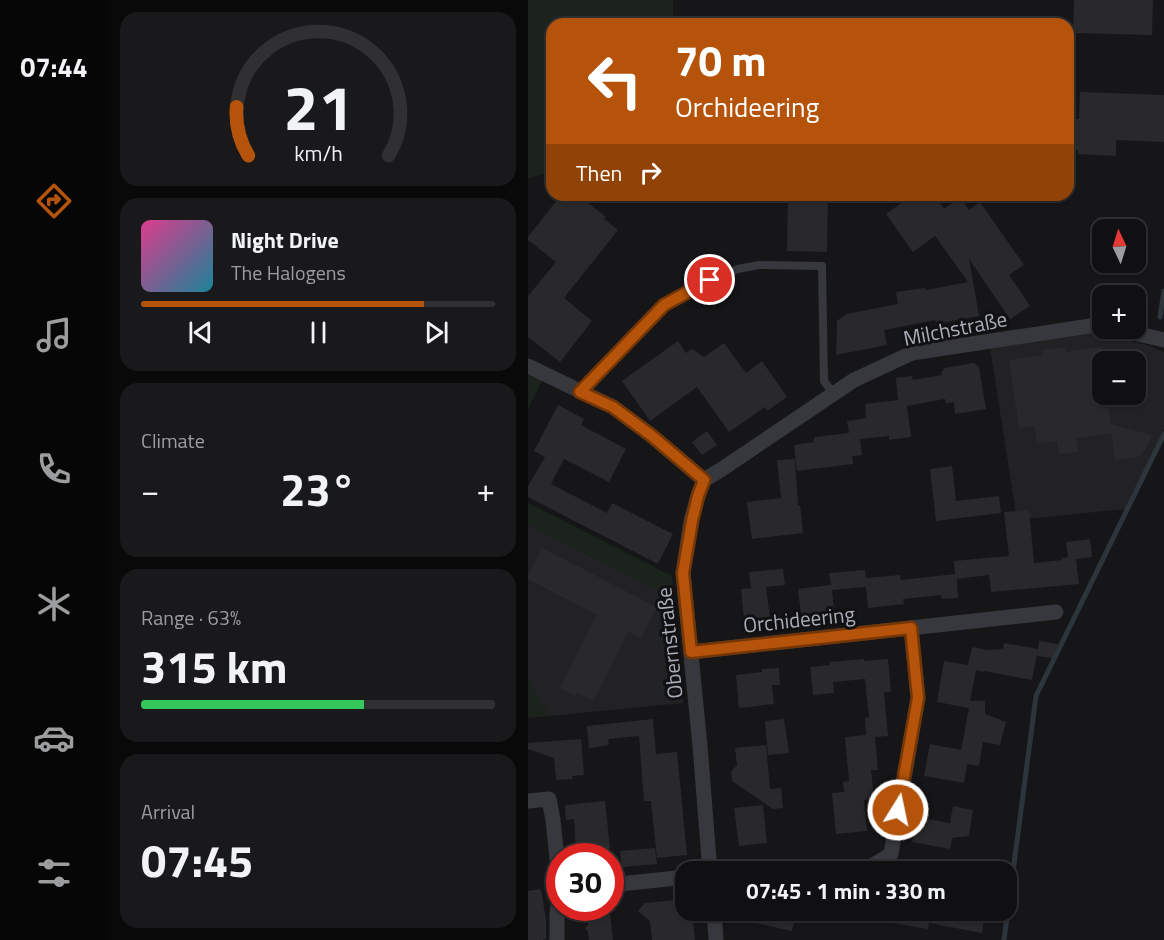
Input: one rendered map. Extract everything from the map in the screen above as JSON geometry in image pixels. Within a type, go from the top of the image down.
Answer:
[{"type":"street","name":"Milchstraße","points":[[704,480],[854,380],[912,353],[1092,326]]},
{"type":"street","points":[[1146,336],[1164,340]]},
{"type":"street","points":[[528,366],[613,407],[704,480]]},
{"type":"street","name":"Obernstraße","points":[[704,480],[692,521],[683,573],[709,861]]},
{"type":"street","name":"Orchideering","points":[[691,652],[1056,612]]},
{"type":"street","points":[[885,861],[891,854],[918,698],[911,628]]},
{"type":"street","points":[[528,801],[549,799],[555,843]]},
{"type":"street","points":[[624,884],[675,878]]},
{"type":"street","points":[[557,921],[557,940]]},
{"type":"street","points":[[715,921],[716,940]]},
{"type":"lane","points":[[580,392],[664,305],[710,280],[738,269],[759,265],[822,266],[824,381],[833,393]]},
{"type":"shaded area","points":[[528,0],[673,0],[673,18],[546,18],[546,174],[528,178]]},
{"type":"shaded area","points":[[1092,334],[1092,339],[1121,339],[1164,352],[1164,429],[1125,509],[1017,520],[990,348]]},
{"type":"shaded area","points":[[528,374],[542,381],[528,409]]},
{"type":"shaded area","points":[[528,503],[672,576],[674,599],[528,524]]},
{"type":"shaded area","points":[[528,524],[674,599],[683,703],[550,716],[528,680]]},
{"type":"shaded area","points":[[528,680],[550,716],[528,718]]},
{"type":"building","points":[[1074,0],[1153,0],[1152,35],[1074,33]]},
{"type":"building","points":[[1080,92],[1164,95],[1164,142],[1116,140],[1116,156],[1078,154],[1078,150],[1074,150],[1074,119],[1079,119]]},
{"type":"building","points":[[556,201],[586,201],[618,230],[564,298],[592,321],[560,362],[528,337],[528,296],[556,262],[528,240]]},
{"type":"building","points":[[788,201],[828,201],[827,252],[787,251]]},
{"type":"building","points":[[904,201],[939,201],[944,209],[955,201],[963,201],[969,210],[980,202],[1024,265],[1009,275],[1030,306],[1010,319],[969,259],[979,316],[936,324],[935,320],[884,330],[887,345],[836,355],[837,321],[846,314],[898,304],[896,292],[925,288],[926,290],[968,282],[935,236],[913,252],[886,214]]},
{"type":"building","points":[[678,341],[686,353],[692,349],[704,357],[724,343],[746,373],[762,361],[787,397],[767,411],[765,407],[729,432],[697,387],[650,421],[622,381]]},
{"type":"building","points":[[1065,347],[1066,352],[1102,347],[1104,351],[1092,351],[1092,405],[1108,405],[1111,424],[1152,435],[1142,456],[1115,460],[1111,433],[1076,438],[1078,452],[1059,454],[1057,441],[1037,443],[1035,426],[1019,428],[1009,360],[1043,355],[1042,350]]},
{"type":"building","points":[[974,363],[979,367],[986,409],[955,414],[954,402],[946,403],[945,399],[907,406],[911,437],[889,440],[889,436],[860,439],[862,455],[852,456],[853,464],[797,471],[794,445],[814,442],[814,437],[849,433],[847,421],[866,418],[865,404],[898,400],[896,378],[912,376],[913,380],[942,375],[945,368]]},
{"type":"building","points":[[558,405],[584,419],[581,425],[626,449],[609,482],[564,459],[551,484],[607,513],[612,503],[673,534],[658,564],[528,497],[528,486],[545,457],[534,451]]},
{"type":"building","points":[[707,431],[717,445],[702,455],[692,442]]},
{"type":"building","points":[[795,459],[798,506],[800,505],[803,533],[752,539],[747,502],[781,498],[777,460]]},
{"type":"building","points":[[952,466],[956,501],[999,496],[1001,513],[936,521],[930,469]]},
{"type":"building","points":[[1029,510],[1034,563],[1062,560],[1068,557],[1066,542],[1090,539],[1092,557],[1076,559],[1079,584],[991,592],[989,575],[957,579],[958,598],[942,599],[941,595],[903,599],[904,604],[868,608],[866,587],[832,590],[834,611],[801,614],[798,589],[831,585],[829,573],[865,570],[866,578],[900,575],[901,580],[955,574],[954,561],[1009,556],[1004,512]]},
{"type":"building","points":[[542,548],[657,607],[641,638],[628,631],[593,701],[577,693],[575,696],[560,688],[597,615],[528,579]]},
{"type":"building","points":[[783,569],[785,585],[766,587],[770,618],[744,620],[741,589],[751,588],[749,572]]},
{"type":"building","points":[[1039,641],[1059,644],[1052,658],[1037,656]]},
{"type":"building","points":[[1004,643],[1038,649],[1032,680],[976,670],[970,701],[985,701],[985,714],[1006,722],[1000,745],[983,742],[979,766],[967,764],[964,783],[924,776],[930,744],[961,750],[969,708],[937,702],[944,661],[968,665],[972,647],[988,650],[1003,649]]},
{"type":"building","points":[[864,659],[864,661],[888,659],[891,692],[884,692],[888,736],[875,737],[878,770],[871,770],[874,799],[864,800],[867,831],[836,834],[832,793],[844,792],[843,782],[849,781],[845,737],[866,735],[865,718],[869,717],[865,679],[833,682],[834,693],[813,695],[810,667],[830,665],[830,662]]},
{"type":"building","points":[[779,668],[780,685],[772,685],[774,704],[739,708],[736,675]]},
{"type":"building","points":[[653,719],[656,754],[677,752],[687,855],[657,858],[651,801],[644,801],[639,736],[608,739],[609,745],[589,748],[587,726]]},
{"type":"building","points":[[784,719],[789,753],[768,755],[765,721]]},
{"type":"building","points":[[581,739],[584,775],[572,776],[573,779],[556,780],[554,758],[528,749],[528,743]]},
{"type":"building","points":[[766,745],[770,789],[781,788],[783,808],[773,809],[732,781],[731,772],[737,765],[735,748]]},
{"type":"building","points":[[605,801],[609,843],[575,843],[574,819],[566,820],[565,805]]},
{"type":"building","points":[[763,805],[767,843],[739,846],[734,808]]},
{"type":"building","points":[[953,806],[973,810],[969,836],[952,838],[950,849],[912,842],[917,817],[950,823]]},
{"type":"building","points":[[655,848],[657,864],[624,867],[624,851]]},
{"type":"building","points":[[541,889],[546,920],[546,939],[528,940],[528,891]]},
{"type":"building","points":[[675,900],[675,921],[693,921],[695,940],[652,940],[650,921],[638,911],[645,903]]},
{"type":"building","points":[[588,921],[611,921],[613,940],[589,940],[588,931],[585,928]]},
{"type":"building","points":[[747,921],[794,921],[792,931]]},
{"type":"building","points":[[882,921],[984,921],[982,933],[929,923],[928,929]]},
{"type":"waterway","points":[[1160,317],[1164,291]]},
{"type":"waterway","points":[[1004,940],[1036,696],[1164,434]]},
{"type":"route","points":[[710,280],[664,305],[580,392],[613,407],[704,480],[692,521],[683,573],[691,652],[911,628],[918,698],[898,810]]}]
